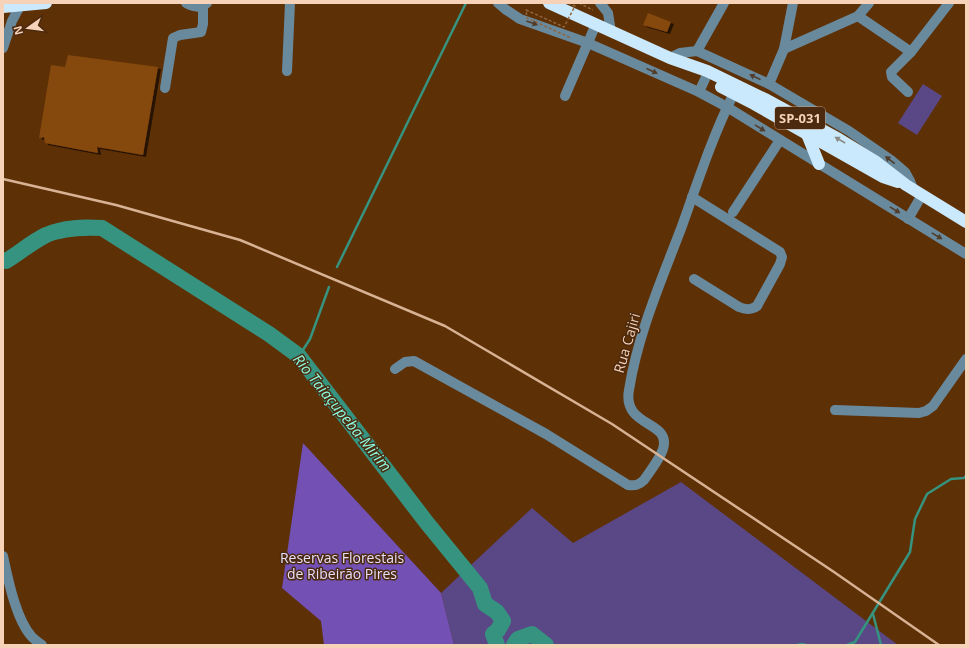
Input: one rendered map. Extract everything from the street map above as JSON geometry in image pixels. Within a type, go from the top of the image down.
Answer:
[{"type":"highway","points":[[3,7],[46,3]]},
{"type":"highway","name":"SP-031","points":[[548,3],[686,65],[707,71],[767,100],[875,161],[914,190],[966,222]]},
{"type":"highway","name":"SP-031","points":[[686,65],[705,79],[734,93],[883,177],[914,190]]},
{"type":"highway","points":[[807,134],[819,164]]},
{"type":"street","points":[[165,88],[172,38],[180,35],[200,32],[203,24],[205,5],[192,6],[186,3]]},
{"type":"street","points":[[288,71],[290,3]]},
{"type":"street","points":[[498,3],[520,19],[588,43],[699,92],[727,107],[966,254]]},
{"type":"street","points":[[697,51],[724,3]]},
{"type":"street","points":[[769,84],[784,48],[793,3]]},
{"type":"street","points":[[784,48],[858,16],[869,3]]},
{"type":"street","points":[[908,92],[892,77],[891,74],[893,69],[911,52],[949,3]]},
{"type":"street","points":[[3,48],[7,22],[20,6]]},
{"type":"street","points":[[598,7],[608,13],[611,32]]},
{"type":"street","points":[[858,16],[911,52]]},
{"type":"street","points":[[565,96],[596,24]]},
{"type":"street","points":[[670,58],[680,53],[697,51],[769,84],[850,131],[891,160],[905,172],[914,190],[908,219]]},
{"type":"street","points":[[699,92],[705,79]]},
{"type":"street","name":"Rua Cajiri","points":[[395,369],[405,362],[414,361],[546,434],[628,485],[634,486],[640,484],[663,450],[663,438],[657,429],[635,416],[632,412],[628,399],[628,391],[649,314],[692,197],[727,107],[734,93]]},
{"type":"street","points":[[733,212],[780,140]]},
{"type":"street","points":[[692,197],[780,252],[782,257],[780,264],[757,306],[753,308],[744,309],[739,307],[694,279]]},
{"type":"street","points":[[835,410],[919,413],[926,411],[933,406],[966,359]]},
{"type":"street","points":[[3,556],[22,622],[31,636],[42,645]]},
{"type":"path","points":[[568,3],[575,6],[564,27],[526,10],[527,18],[571,38]]},
{"type":"path","points":[[579,3],[598,7]]},
{"type":"shaded area","points":[[923,84],[942,96],[917,135],[898,123]]},
{"type":"shaded area","points":[[681,482],[898,645],[454,645],[441,593],[532,508],[573,543]]},
{"type":"green space","name":"Reservas Florestais de Ribeirão Pires","points":[[303,443],[441,593],[454,645],[324,645],[321,621],[282,588]]},
{"type":"building","points":[[648,13],[671,22],[667,32],[643,25]]},
{"type":"building","points":[[68,55],[158,67],[143,155],[97,147],[98,153],[45,143],[44,137],[39,138],[51,65],[65,67]]},
{"type":"waterway","points":[[337,267],[466,3]]},
{"type":"waterway","name":"Rio Taiaçupeba-Mirim","points":[[3,260],[6,261],[36,241],[53,232],[74,228],[102,228],[269,334],[299,356],[427,523],[480,588],[485,604],[497,612],[503,621],[498,630],[493,634],[497,645]]},
{"type":"waterway","points":[[299,356],[310,339],[329,287]]},
{"type":"waterway","points":[[847,645],[855,642],[910,552],[915,519],[927,494],[951,479],[964,478],[966,476]]},
{"type":"waterway","points":[[873,614],[881,645]]},
{"type":"waterway","name":"Rio Taiaçupeba-Mirim","points":[[514,645],[518,639],[532,634],[546,645]]},
{"type":"waterway","points":[[797,645],[806,645]]},
{"type":"railway","points":[[3,179],[116,205],[240,240],[445,326],[612,424],[834,572],[939,645]]}]
